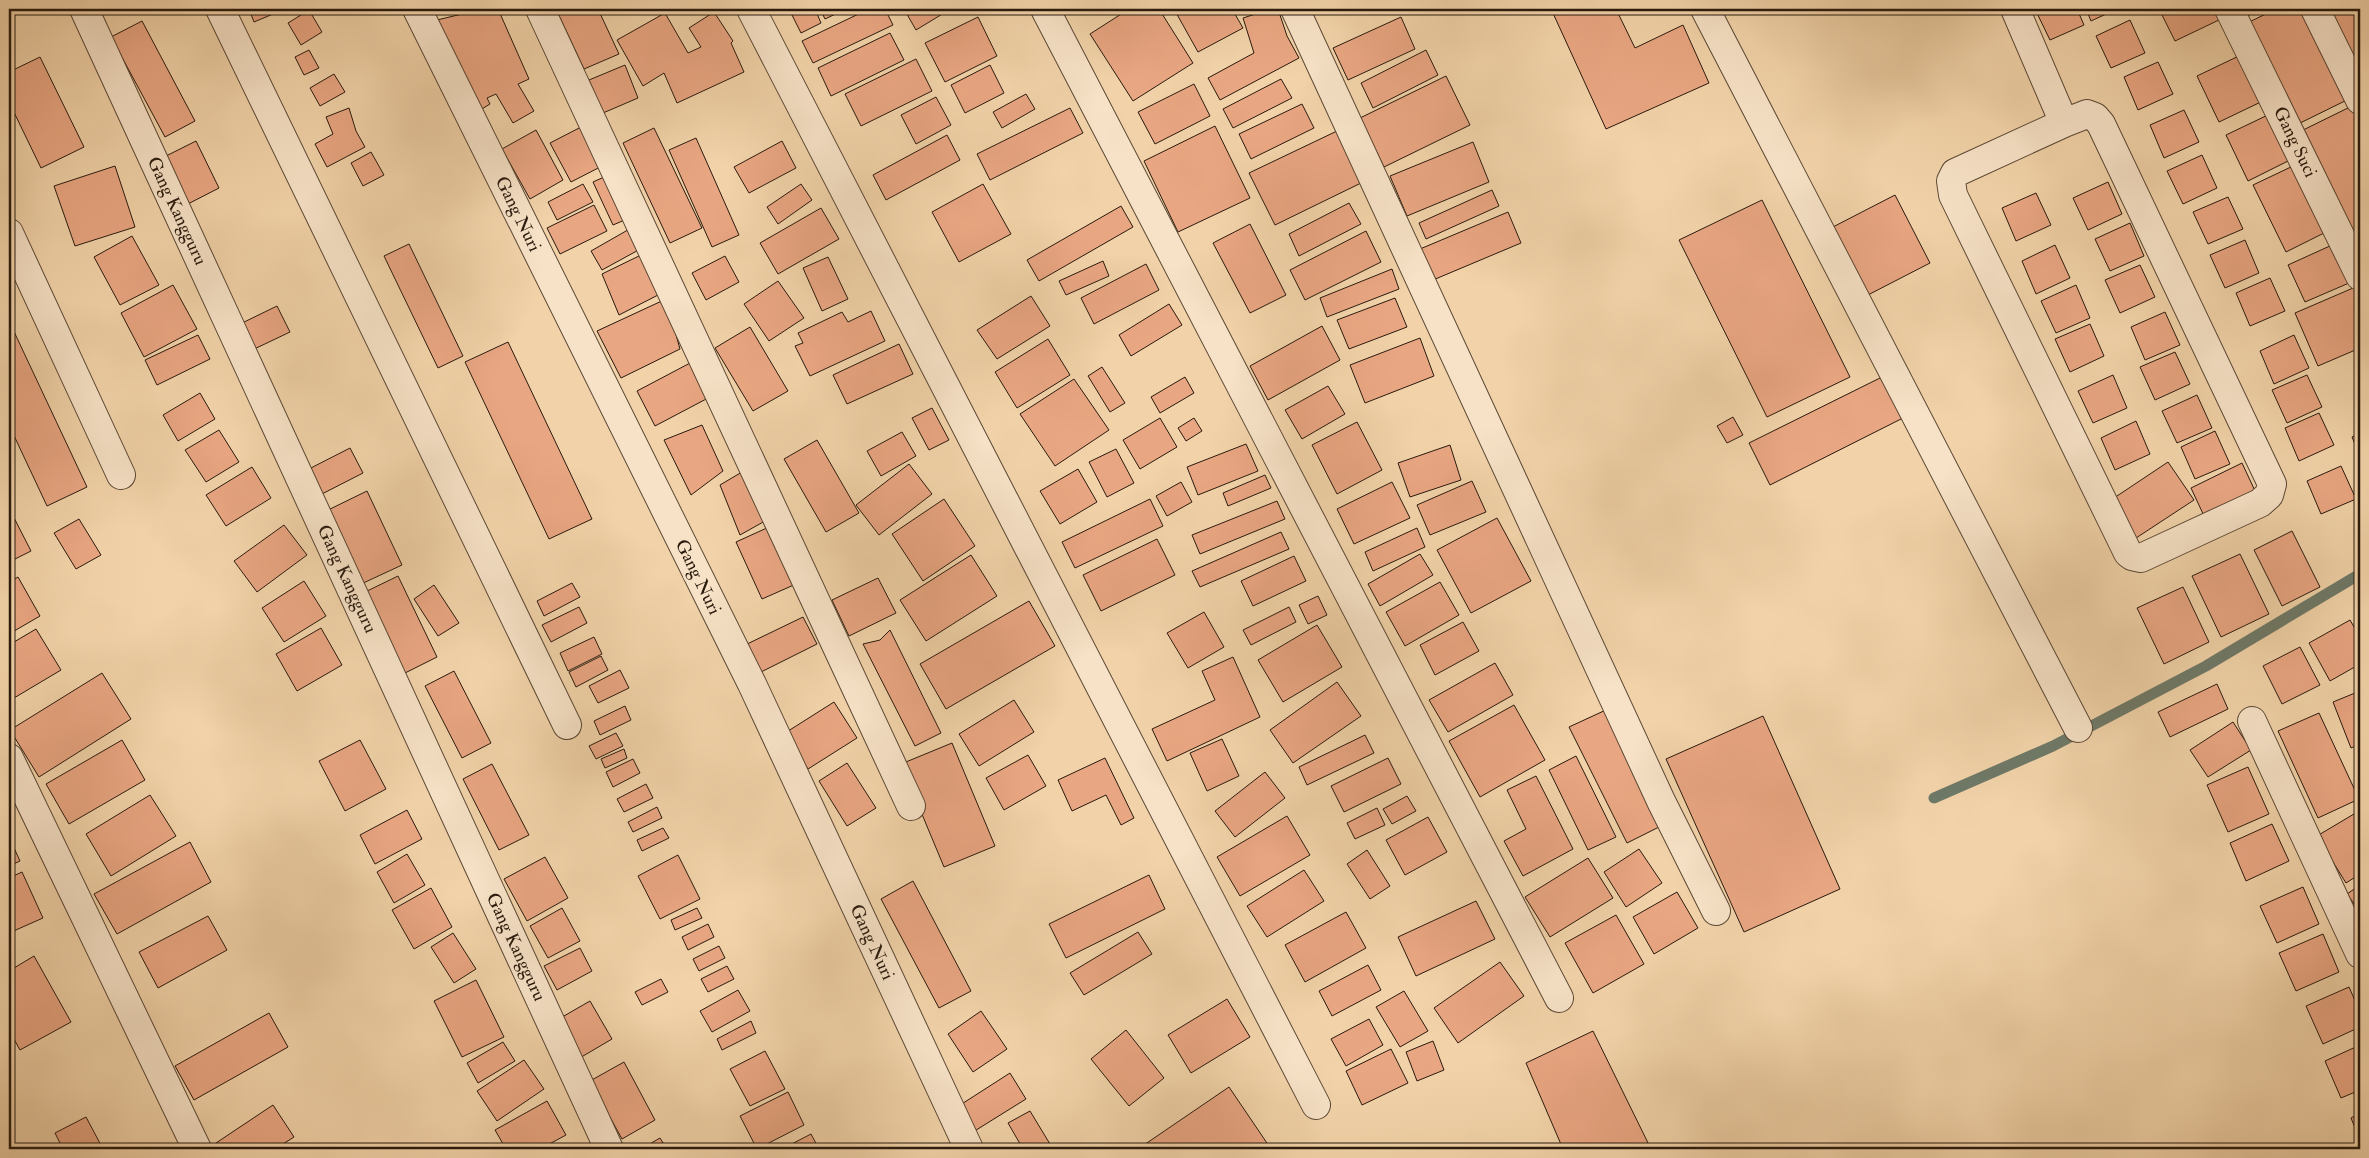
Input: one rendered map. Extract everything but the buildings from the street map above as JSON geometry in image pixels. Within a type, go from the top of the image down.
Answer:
[{"type":"street","name":"Gang Kangguru","points":[[84,9],[609,1149]]},
{"type":"street","points":[[220,9],[567,725]]},
{"type":"street","name":"Gang Nuri","points":[[417,9],[752,684],[969,1149]]},
{"type":"street","points":[[540,9],[911,806]]},
{"type":"street","points":[[751,9],[1316,1104]]},
{"type":"street","points":[[1045,9],[1559,998]]},
{"type":"street","points":[[1295,9],[1661,801],[1716,910]]},
{"type":"street","points":[[1705,9],[2078,728]]},
{"type":"street","points":[[2015,9],[2064,122]]},
{"type":"street","name":"Gang Suci","points":[[2229,9],[2360,276]]},
{"type":"street","points":[[2316,9],[2360,100]]},
{"type":"street","points":[[2087,114],[2095,117],[2101,124],[2272,484],[2269,495],[2260,504],[2141,558],[2128,553],[1953,195],[1950,181],[1955,173],[2064,122],[2087,114]]},
{"type":"street","points":[[9,233],[121,475]]},
{"type":"street","points":[[2252,721],[2360,954]]},
{"type":"street","points":[[9,758],[198,1149]]},
{"type":"waterway","points":[[1934,798],[2053,746],[2206,666],[2360,574]]}]
